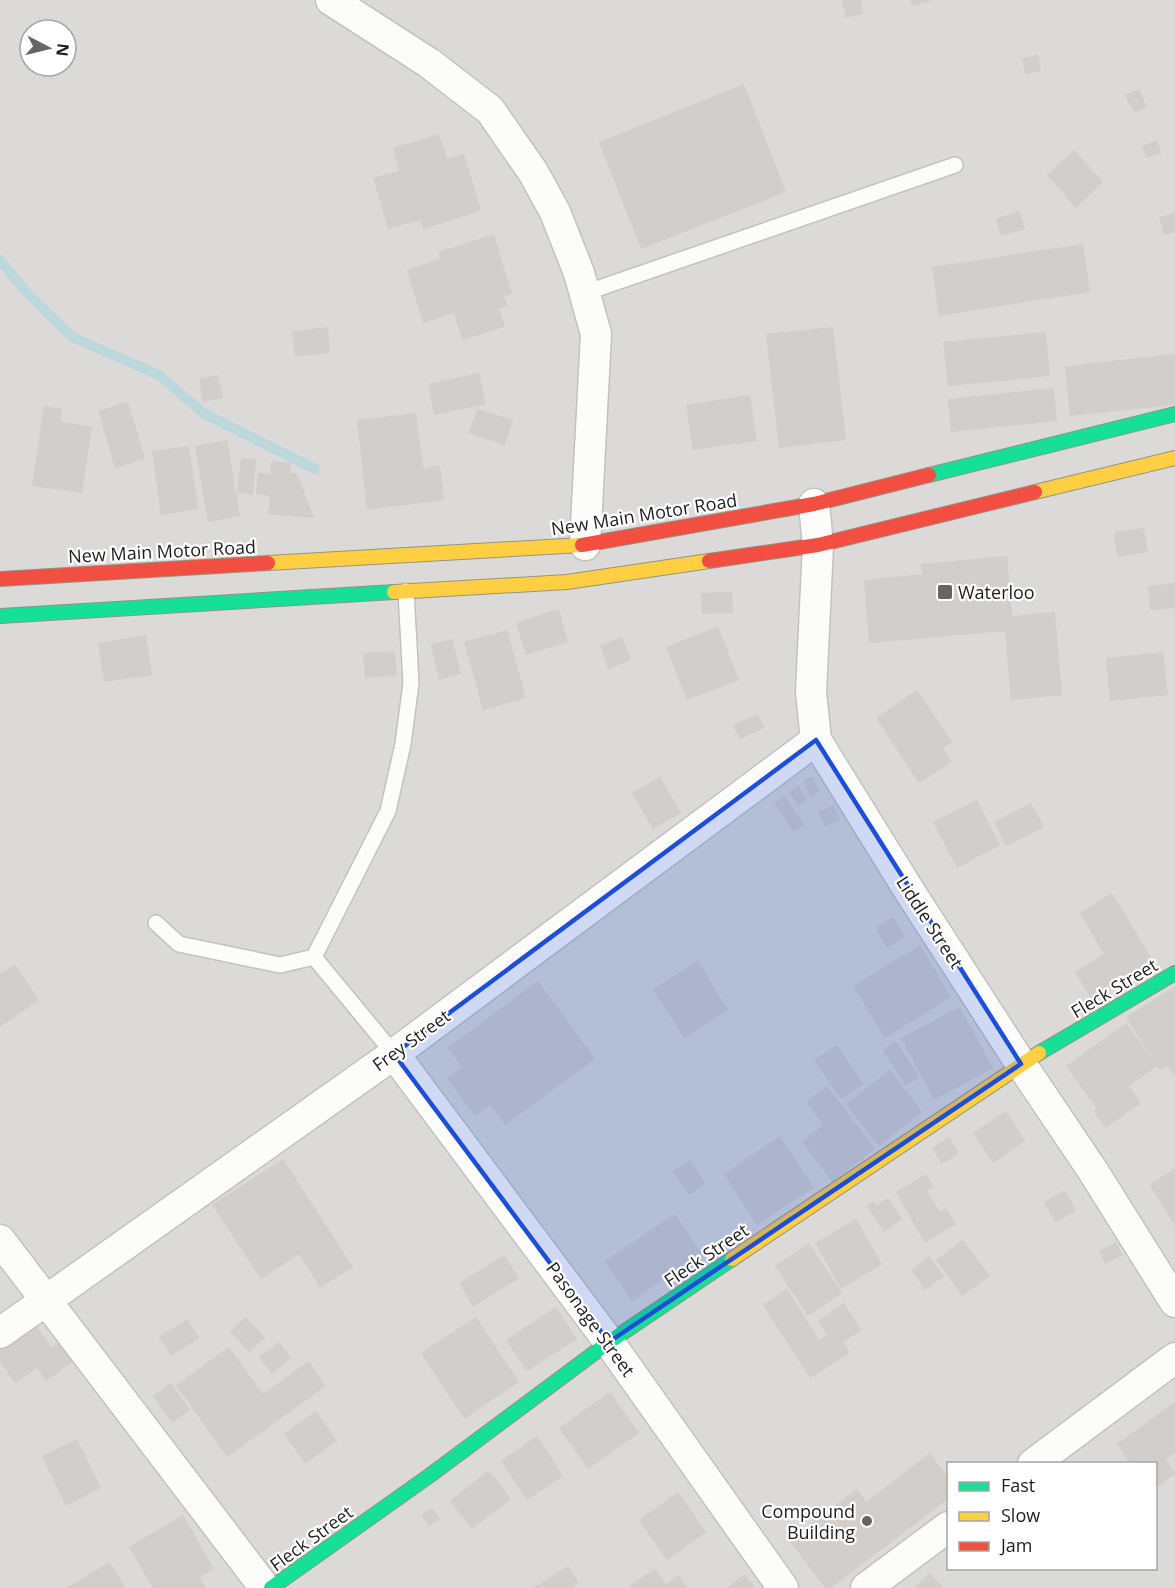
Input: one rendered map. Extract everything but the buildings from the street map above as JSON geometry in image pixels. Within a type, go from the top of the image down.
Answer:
[{"type":"main road","name":"New Main Motor Road","points":[[0,579],[585,545],[814,504],[1175,414]]},
{"type":"main road","points":[[0,616],[567,582],[818,545],[1175,458]]},
{"type":"main road","name":"Fleck Street","points":[[272,1588],[429,1476],[609,1342],[1021,1064],[1175,973]]},
{"type":"street","points":[[332,0],[429,63],[490,110],[533,171],[555,212],[579,273],[596,334],[585,545]]},
{"type":"street","name":"Liddle Street","points":[[814,504],[818,545],[811,692],[816,740],[910,892],[1093,1171],[1175,1302]]},
{"type":"street","name":"Frey Street","points":[[0,1333],[394,1054],[816,740]]},
{"type":"street","name":"Pasonage Street","points":[[394,1054],[609,1342],[783,1588]]},
{"type":"street","points":[[0,1240],[265,1588]]},
{"type":"street","points":[[1036,1462],[1175,1358]]},
{"type":"street","points":[[866,1588],[947,1528]]},
{"type":"lane","points":[[585,293],[955,165]]},
{"type":"lane","points":[[156,923],[179,944],[280,965],[314,957],[388,811],[403,744],[411,683],[406,591]]},
{"type":"lane","points":[[314,957],[394,1054]]},
{"type":"highlighted area","points":[[816,740],[1021,1064],[609,1342],[394,1054]]},
{"type":"shaded area","points":[[0,0],[1175,0],[1175,1588],[0,1588]]},
{"type":"waterway","points":[[0,260],[26,292],[72,337],[159,375],[203,413],[315,469]]},
{"type":"traffic: fast","points":[[929,475],[1175,414]]},
{"type":"traffic: fast","points":[[0,616],[394,592]]},
{"type":"traffic: fast","points":[[1039,1053],[1175,973]]},
{"type":"traffic: fast","points":[[271,1588],[429,1476],[609,1342],[732,1259]]},
{"type":"traffic: slow","points":[[1035,492],[1175,458]]},
{"type":"traffic: slow","points":[[268,563],[582,545]]},
{"type":"traffic: slow","points":[[394,592],[567,582],[709,561]]},
{"type":"traffic: slow","points":[[732,1259],[1039,1053]]},
{"type":"traffic: jam","points":[[582,545],[814,504],[929,475]]},
{"type":"traffic: jam","points":[[709,561],[818,545],[1035,492]]},
{"type":"traffic: jam","points":[[0,579],[268,563]]},
{"type":"place","name":"Waterloo","points":[[945,592]]},
{"type":"place","name":"Compound Building","points":[[867,1521]]}]
